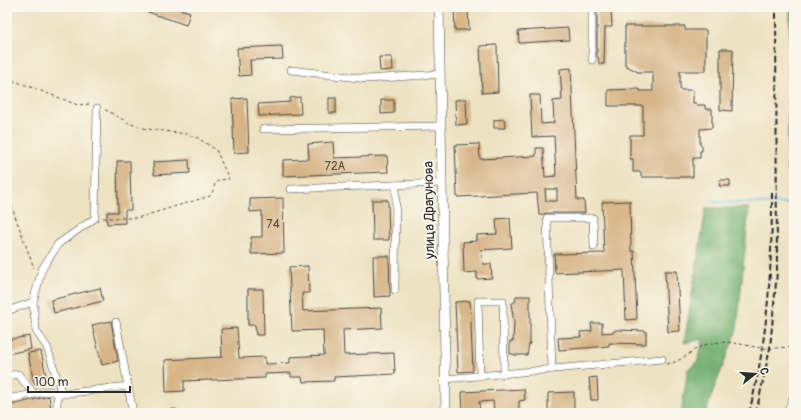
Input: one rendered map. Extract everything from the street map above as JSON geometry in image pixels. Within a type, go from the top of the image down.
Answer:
[{"type":"main road","name":"улица Драгунова","points":[[439,7],[446,413]]},
{"type":"main road","points":[[788,413],[794,398]]},
{"type":"lane","points":[[592,7],[592,60]]},
{"type":"lane","points":[[291,70],[367,79],[440,74]]},
{"type":"lane","points":[[56,413],[60,393],[47,347],[36,331],[33,302],[42,269],[58,244],[95,218],[97,107]]},
{"type":"lane","points":[[263,129],[441,126]]},
{"type":"lane","points":[[291,189],[442,183]]},
{"type":"lane","points":[[396,185],[396,290]]},
{"type":"lane","points":[[552,369],[548,218],[593,218],[594,247]]},
{"type":"lane","points":[[480,376],[478,301],[503,301],[504,374]]},
{"type":"lane","points":[[7,311],[33,302]]},
{"type":"lane","points":[[116,322],[133,413]]},
{"type":"lane","points":[[445,379],[662,359]]},
{"type":"lane","points":[[7,376],[18,374],[34,394]]},
{"type":"lane","points":[[7,399],[51,391],[60,393],[128,386]]},
{"type":"path","points":[[7,78],[78,105],[97,107],[131,124],[147,129],[187,134],[198,138],[216,150],[229,179],[219,180],[215,183],[214,191],[210,196],[137,218],[95,218]]},
{"type":"path","points":[[7,194],[34,266],[34,274],[39,281]]},
{"type":"green space","points":[[790,7],[794,7],[794,170],[787,172]]},
{"type":"green space","points":[[706,208],[749,208],[737,330],[706,413],[681,413],[688,369],[698,361],[703,339],[684,343]]},
{"type":"building","points":[[133,7],[173,7],[190,12],[186,25]]},
{"type":"building","points":[[454,7],[468,7],[469,30],[455,30]]},
{"type":"building","points":[[597,7],[611,7],[612,27],[605,27],[604,64],[599,64],[597,57]]},
{"type":"building","points":[[625,26],[685,26],[685,30],[706,30],[706,71],[680,71],[680,90],[693,90],[693,103],[696,103],[697,105],[705,105],[705,109],[712,109],[712,128],[700,129],[700,145],[702,145],[702,151],[700,151],[700,158],[693,158],[693,177],[641,177],[641,172],[633,172],[633,159],[630,159],[630,135],[643,135],[643,106],[608,106],[608,90],[640,89],[640,91],[653,91],[653,72],[638,72],[625,65]]},
{"type":"building","points":[[568,28],[569,40],[519,43],[518,31]]},
{"type":"building","points":[[497,45],[498,92],[482,93],[480,46]]},
{"type":"building","points":[[282,46],[283,59],[250,60],[251,75],[239,76],[237,48]]},
{"type":"building","points":[[720,49],[733,49],[732,111],[720,110]]},
{"type":"building","points":[[379,57],[392,57],[393,70],[380,71]]},
{"type":"building","points":[[571,68],[577,200],[584,200],[585,213],[547,213],[539,215],[537,193],[457,197],[455,145],[479,144],[480,159],[536,156],[536,148],[543,148],[545,177],[556,176],[554,136],[532,137],[530,95],[540,95],[541,124],[554,123],[553,101],[562,100],[560,69]],"holes":[[[545,189],[557,189],[557,201],[546,201]]]},
{"type":"building","points":[[300,97],[301,114],[259,116],[258,104],[290,102],[290,98]]},
{"type":"building","points":[[247,98],[249,152],[234,153],[232,99]]},
{"type":"building","points":[[329,98],[336,98],[336,113],[329,113]]},
{"type":"building","points":[[466,99],[467,124],[456,125],[455,100]]},
{"type":"building","points":[[381,100],[394,100],[394,113],[381,114]]},
{"type":"building","points":[[504,119],[505,128],[494,128],[494,120]]},
{"type":"building","points":[[333,142],[334,158],[387,156],[388,172],[283,176],[283,160],[309,159],[308,144]]},
{"type":"building","points":[[189,160],[190,173],[154,175],[153,162]]},
{"type":"building","points":[[117,161],[130,161],[131,210],[125,210],[125,223],[107,224],[107,212],[118,212]]},
{"type":"building","points":[[720,180],[730,180],[730,186],[719,186]]},
{"type":"building","points":[[283,198],[284,253],[251,254],[251,237],[262,237],[262,211],[250,212],[250,199]]},
{"type":"building","points":[[372,200],[388,200],[389,240],[373,240]]},
{"type":"building","points":[[630,201],[631,251],[634,251],[637,319],[626,320],[624,270],[555,273],[554,254],[604,253],[602,202]]},
{"type":"building","points":[[510,218],[512,248],[481,250],[483,264],[491,264],[492,278],[477,279],[477,272],[464,273],[463,242],[477,241],[477,235],[497,234],[496,219]]},
{"type":"building","points":[[373,256],[389,256],[390,296],[374,297]]},
{"type":"building","points":[[308,266],[309,293],[302,293],[303,311],[381,308],[382,328],[343,330],[344,355],[394,353],[395,374],[334,377],[334,381],[303,382],[302,377],[291,377],[291,373],[265,374],[265,378],[184,381],[184,391],[166,392],[165,360],[222,357],[221,329],[237,328],[239,358],[265,357],[265,364],[290,363],[290,357],[324,355],[323,330],[292,331],[289,267]]},
{"type":"building","points":[[665,271],[677,271],[680,331],[668,332]]},
{"type":"building","points":[[100,288],[103,301],[54,313],[51,300]]},
{"type":"building","points":[[248,289],[263,289],[264,335],[256,335],[255,325],[248,325]]},
{"type":"building","points":[[516,296],[530,296],[530,344],[527,355],[510,354],[510,341],[513,341],[514,322],[511,304],[515,302]]},
{"type":"building","points":[[470,301],[473,371],[458,372],[455,302]]},
{"type":"building","points":[[111,321],[118,361],[102,365],[92,325]]},
{"type":"building","points":[[591,323],[602,323],[602,333],[614,332],[615,330],[646,331],[646,344],[609,343],[609,346],[559,350],[558,338],[581,337],[580,332],[592,331]]},
{"type":"building","points":[[29,336],[31,349],[7,354],[7,340]]},
{"type":"building","points":[[41,351],[47,381],[34,384],[28,353]]},
{"type":"building","points":[[597,377],[598,400],[591,400],[589,378]]},
{"type":"building","points":[[524,389],[525,400],[519,401],[519,413],[494,413],[493,401],[479,402],[480,413],[463,413],[462,392]]},
{"type":"building","points":[[574,392],[574,413],[548,413],[548,393]]},
{"type":"building","points":[[49,396],[51,410],[38,413],[7,413],[7,406]]},
{"type":"waterway","points":[[709,202],[794,204]]},
{"type":"railway","points":[[756,413],[770,348],[777,272],[776,7]]},
{"type":"railway","points":[[749,413],[761,358],[768,304],[772,193]]}]
